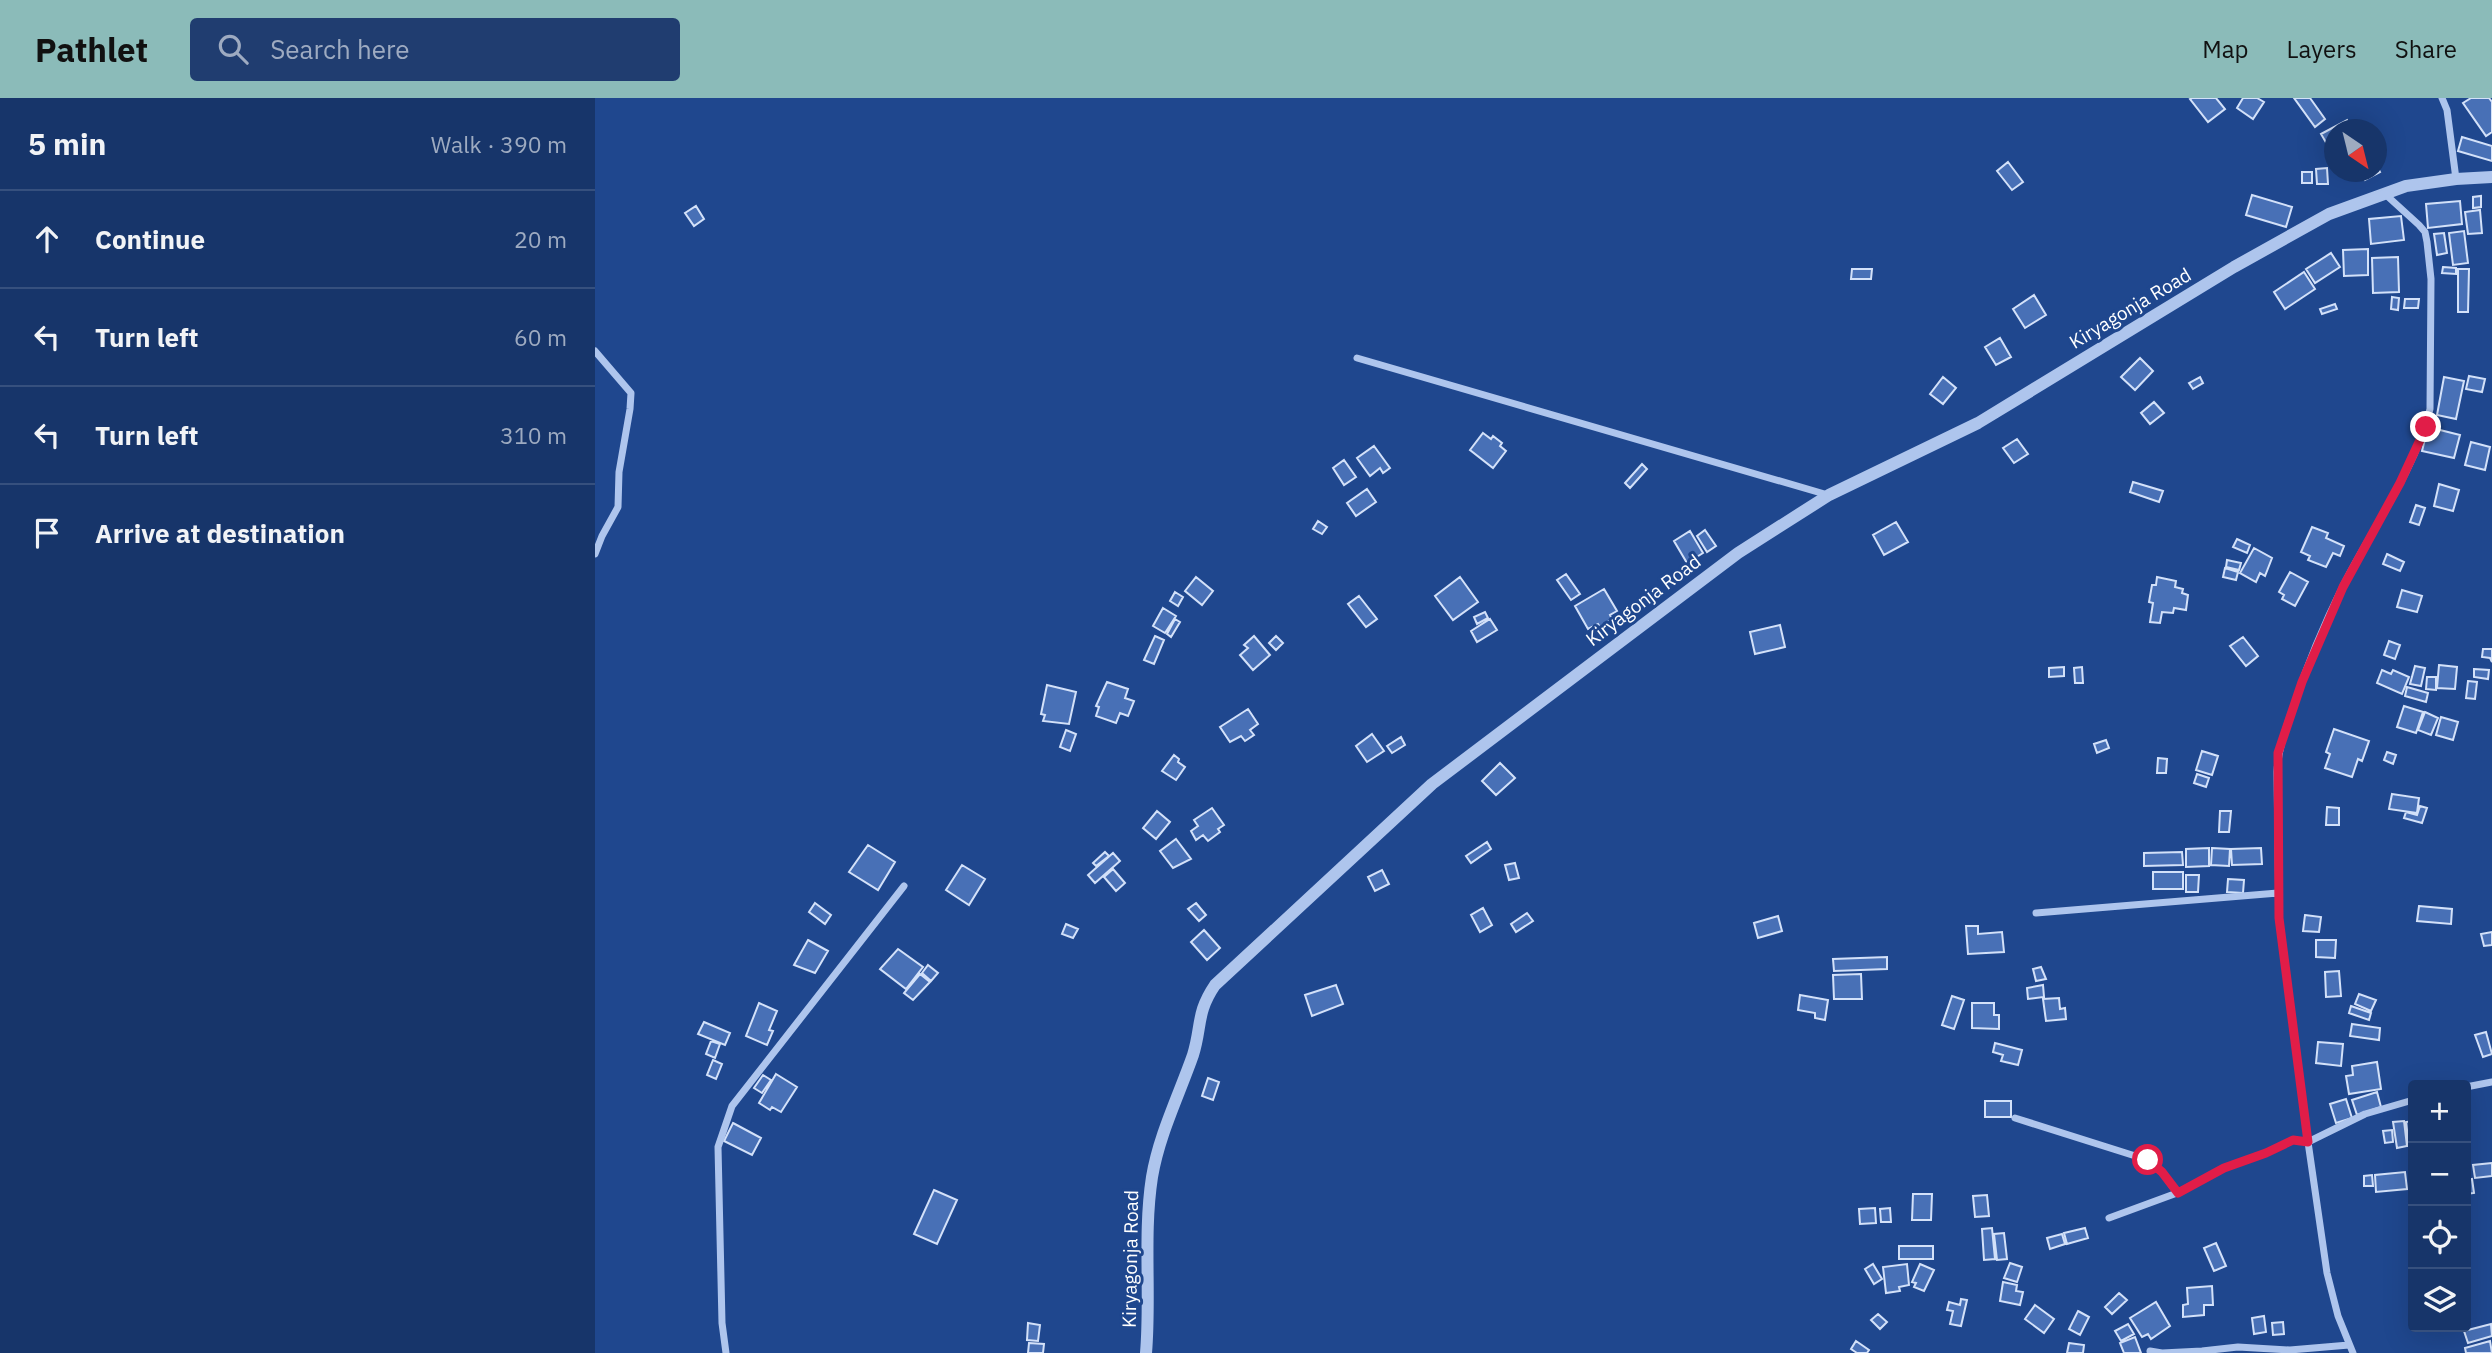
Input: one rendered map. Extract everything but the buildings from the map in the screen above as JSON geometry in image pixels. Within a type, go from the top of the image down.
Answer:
[{"type":"street","points":[[2442,98],[2447,110],[2456,179]]},
{"type":"street","name":"Kiryagonja Road","points":[[1146,1353],[1152,1176],[1158,1151],[1194,1052],[1201,1010],[1215,985],[1432,784],[1738,553],[1829,495],[1978,423],[2234,267],[2329,214],[2406,186],[2492,177]]},
{"type":"street","points":[[2150,1351],[2162,1353],[2238,1347],[2351,1349],[2327,1273],[2279,918],[2278,753],[2302,682],[2343,587],[2400,483],[2426,427],[2430,409],[2431,279],[2425,232],[2385,193]]},
{"type":"street","points":[[595,351],[631,393],[619,472],[618,507],[595,554]]},
{"type":"street","points":[[1357,358],[1829,495]]},
{"type":"street","points":[[726,1353],[722,1322],[718,1147],[732,1106],[904,886]]},
{"type":"street","points":[[2036,913],[2278,894]]},
{"type":"street","points":[[2471,1086],[2492,1082]]},
{"type":"street","points":[[2109,1218],[2178,1193],[2224,1168],[2293,1140],[2308,1142],[2365,1114],[2408,1101]]},
{"type":"street","points":[[2015,1118],[2148,1160],[2162,1172],[2178,1193]]},
{"type":"route","points":[[2148,1160],[2162,1172],[2178,1193],[2224,1168],[2293,1140],[2308,1142],[2279,918],[2276,790],[2278,753],[2302,682],[2343,587],[2400,483],[2426,427]]}]
